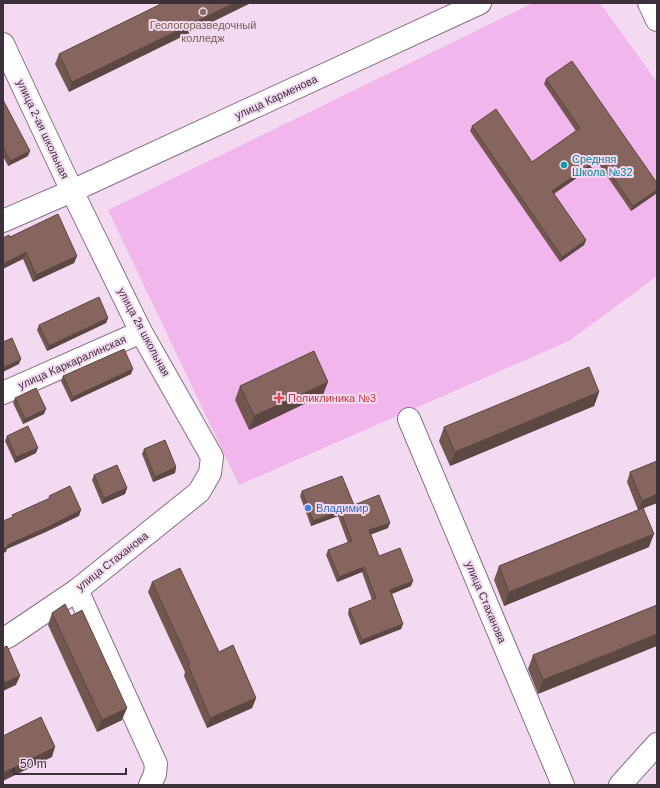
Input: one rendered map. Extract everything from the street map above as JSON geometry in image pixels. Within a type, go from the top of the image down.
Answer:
[{"type":"street","name":"улица Карменова","points":[[3,221],[72,191],[480,3]]},
{"type":"street","points":[[650,3],[657,20]]},
{"type":"street","name":"улица 2-ая школьная","points":[[3,44],[72,191]]},
{"type":"street","name":"улица 2я школьная","points":[[72,191],[142,332],[212,457],[210,473]]},
{"type":"street","name":"улица Каркаралинская","points":[[3,393],[142,332]]},
{"type":"street","name":"улица Стаханова","points":[[410,419],[563,785]]},
{"type":"street","name":"улица Стаханова","points":[[3,639],[77,590],[199,492],[210,473]]},
{"type":"street","points":[[77,590],[156,764],[155,774],[150,785]]},
{"type":"street","points":[[620,785],[657,744]]},
{"type":"shaded area","points":[[533,3],[600,3],[657,82],[657,276],[569,341],[239,485],[108,210]]},
{"type":"building","points":[[163,3],[234,3],[72,82],[59,54]]},
{"type":"building","name":"Средняя Школа №32","points":[[572,61],[657,183],[657,190],[633,206],[600,158],[552,191],[586,240],[562,257],[472,126],[496,109],[532,162],[580,128],[546,79]]},
{"type":"building","points":[[3,100],[30,151],[10,161],[3,147]]},
{"type":"building","points":[[58,214],[77,256],[36,275],[26,252],[3,264],[3,238],[9,235],[10,237]]},
{"type":"building","points":[[99,297],[108,318],[49,346],[39,325]]},
{"type":"building","points":[[12,338],[21,359],[3,368],[3,342]]},
{"type":"building","points":[[124,349],[133,369],[73,397],[63,376]]},
{"type":"building","points":[[314,351],[328,382],[254,416],[240,386]]},
{"type":"building","points":[[589,367],[599,392],[455,452],[444,427]]},
{"type":"building","points":[[36,388],[46,409],[25,419],[15,398]]},
{"type":"building","points":[[28,426],[38,448],[16,457],[7,436]]},
{"type":"building","points":[[165,440],[176,467],[155,477],[144,449]]},
{"type":"building","points":[[657,461],[657,494],[642,501],[630,472]]},
{"type":"building","points":[[117,465],[127,488],[104,498],[94,475]]},
{"type":"building","points":[[342,476],[354,505],[379,495],[390,523],[369,530],[379,556],[400,548],[413,581],[390,590],[403,624],[362,640],[349,609],[376,598],[364,567],[339,577],[328,550],[352,541],[340,511],[313,521],[302,491]]},
{"type":"building","points":[[70,486],[81,510],[48,527],[7,545],[8,547],[3,549],[3,521],[13,517],[12,515],[50,498],[49,496]]},
{"type":"building","points":[[643,508],[654,534],[509,592],[499,566]]},
{"type":"building","points":[[180,568],[219,652],[233,645],[256,698],[210,718],[188,665],[190,664],[152,582]]},
{"type":"building","points":[[65,604],[71,616],[82,610],[127,708],[102,720],[52,613]]},
{"type":"building","points":[[657,605],[657,634],[543,680],[533,655]]},
{"type":"building","points":[[7,646],[20,676],[3,683],[3,648]]},
{"type":"building","points":[[41,717],[55,747],[3,773],[3,736]]},
{"type":"place","name":"Геологоразведочный колледж","points":[[203,12]]},
{"type":"place","name":"Средняя Школа №32","points":[[564,165]]},
{"type":"place","name":"Поликлиника №3","points":[[279,398]]},
{"type":"place","name":"Владимир","points":[[308,508]]}]
